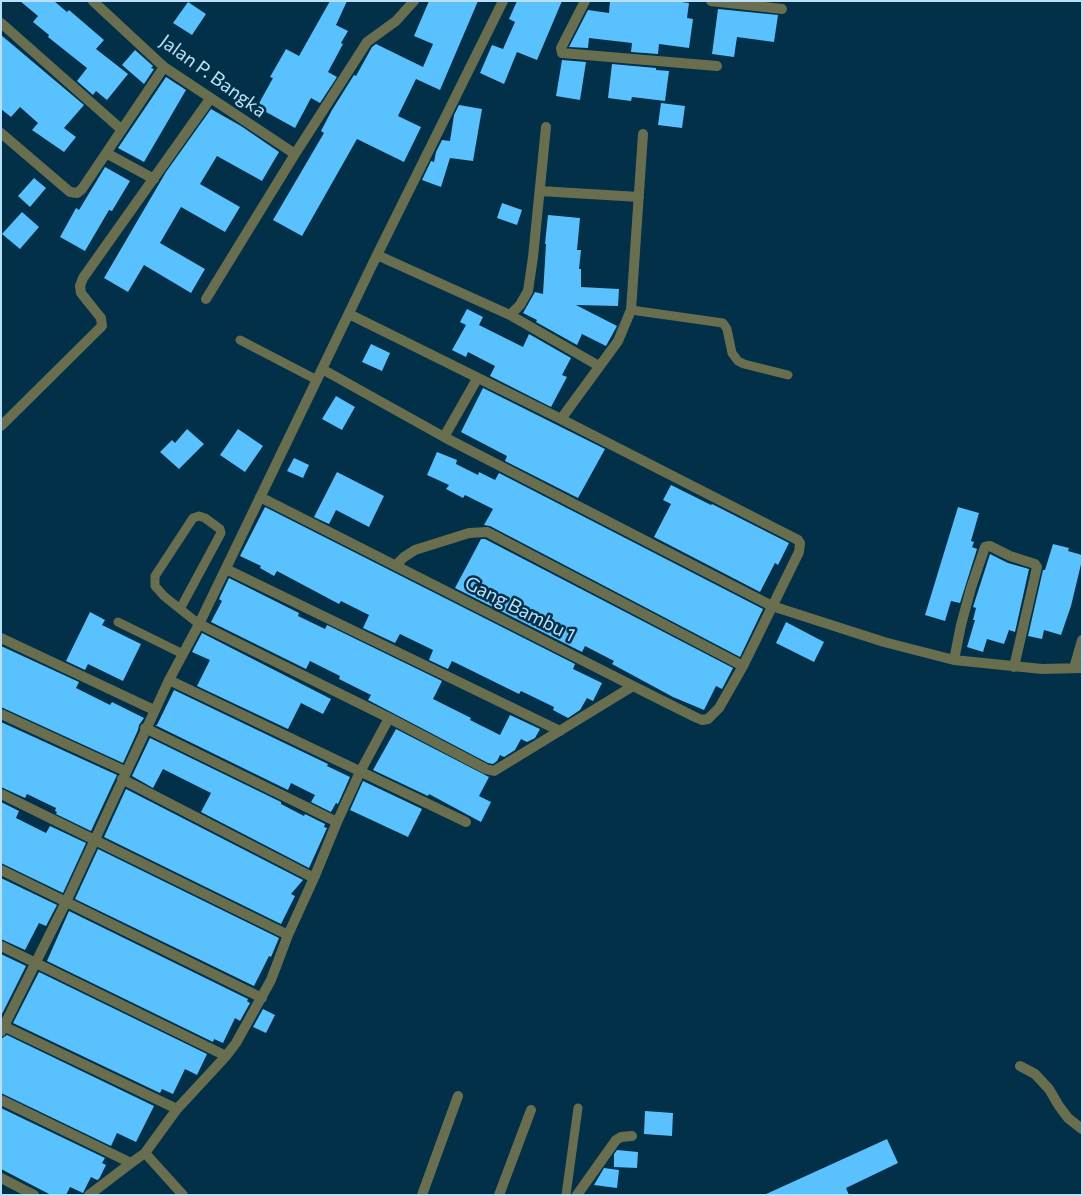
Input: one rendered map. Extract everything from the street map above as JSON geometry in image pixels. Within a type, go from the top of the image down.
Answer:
[{"type":"street","name":"Jalan P. Bangka","points":[[93,1],[164,67],[295,154]]},
{"type":"street","points":[[206,299],[295,154],[367,42],[396,21],[414,1]]},
{"type":"street","points":[[178,1109],[2,1028],[37,964],[154,710],[199,624],[348,314],[503,1]]},
{"type":"street","points":[[585,1],[561,48],[562,53],[717,66]]},
{"type":"street","points":[[711,1],[782,9]]},
{"type":"street","points":[[1,23],[122,130]]},
{"type":"street","points":[[1,133],[73,193],[77,193],[82,189],[164,67]]},
{"type":"street","points":[[1,426],[102,326],[101,318],[81,293],[80,286],[83,278],[210,98]]},
{"type":"street","points":[[510,315],[520,305],[528,291],[546,127]]},
{"type":"street","points":[[561,419],[618,340],[631,310],[643,134]]},
{"type":"street","points":[[106,153],[154,179]]},
{"type":"street","points":[[540,191],[639,197]]},
{"type":"street","points":[[377,255],[510,315],[599,366]]},
{"type":"street","points":[[348,314],[561,419],[798,540],[800,544],[799,552],[743,666],[487,532],[468,533],[415,550],[396,565]]},
{"type":"street","points":[[322,369],[444,437],[772,606],[884,642],[954,660],[1014,667],[1078,668],[1082,640]]},
{"type":"street","points":[[444,437],[477,379]]},
{"type":"street","name":"Gang Bambu 1","points":[[260,497],[702,720],[714,715],[743,666]]},
{"type":"street","points":[[954,660],[971,588],[985,547],[990,546],[1010,556],[1035,564],[1037,567],[1014,667]]},
{"type":"street","points":[[226,569],[560,731]]},
{"type":"street","points":[[199,624],[389,718],[486,769],[494,771],[633,686]]},
{"type":"street","points":[[1,638],[154,710]]},
{"type":"street","points":[[169,680],[466,822]]},
{"type":"street","points":[[1,714],[124,775],[314,878]]},
{"type":"street","points":[[89,1195],[145,1153],[178,1109],[226,1056],[271,980],[288,935],[337,822],[360,772],[389,718]]},
{"type":"street","points":[[146,728],[337,822]]},
{"type":"street","points":[[1,794],[94,838],[288,935]]},
{"type":"street","points":[[1,870],[262,998]]},
{"type":"street","points":[[1,946],[226,1056]]},
{"type":"street","points":[[1020,1066],[1035,1074],[1049,1089],[1058,1106],[1068,1118],[1082,1129]]},
{"type":"street","points":[[422,1195],[458,1096]]},
{"type":"street","points":[[1,1100],[131,1162]]},
{"type":"street","points":[[499,1195],[531,1110]]},
{"type":"street","points":[[577,1195],[616,1140],[621,1137],[632,1136]]},
{"type":"street","points":[[145,1153],[183,1195]]},
{"type":"street","points":[[1,1178],[34,1195]]},
{"type":"lane","points":[[631,310],[723,322],[727,329],[732,353],[738,361],[788,375]]},
{"type":"lane","points":[[240,340],[317,380]]},
{"type":"lane","points":[[180,609],[220,533],[220,530],[199,516],[193,518],[155,576],[155,586],[164,596],[180,609],[199,624]]},
{"type":"lane","points":[[118,622],[183,654]]},
{"type":"lane","points":[[566,1195],[578,1108]]},
{"type":"building","points":[[20,1],[54,1],[67,12],[69,10],[104,40],[96,49],[128,74],[107,100],[96,91],[93,95],[77,81],[87,68],[48,37],[49,35],[33,22],[38,16]]},
{"type":"building","points":[[330,1],[347,1],[336,25],[348,31],[328,72],[337,77],[320,103],[311,98],[295,128],[257,107],[273,78],[270,77],[286,49],[299,56]]},
{"type":"building","points":[[429,1],[478,1],[440,90],[416,79],[398,116],[421,127],[404,162],[357,139],[302,236],[273,220],[324,133],[321,131],[332,110],[354,75],[356,76],[372,47],[376,44],[423,67],[433,44],[414,36]]},
{"type":"building","points":[[517,1],[562,1],[537,60],[517,52],[504,84],[480,73],[492,45],[503,49],[515,22],[509,19]]},
{"type":"building","points":[[610,1],[674,1],[689,3],[687,18],[693,19],[689,48],[659,44],[658,54],[631,52],[632,43],[589,38],[588,48],[569,47],[588,10],[609,13]]},
{"type":"building","points":[[188,2],[206,14],[192,35],[173,23]]},
{"type":"building","points":[[718,9],[778,15],[774,42],[737,37],[734,57],[712,54]]},
{"type":"building","points":[[1,35],[84,105],[64,128],[76,137],[64,152],[32,130],[38,123],[20,107],[11,117],[1,109]]},
{"type":"building","points":[[135,50],[154,69],[144,84],[122,65]]},
{"type":"building","points":[[562,60],[586,62],[580,100],[556,96]]},
{"type":"building","points":[[612,64],[669,71],[665,101],[632,97],[631,101],[608,98]]},
{"type":"building","points":[[166,77],[186,90],[144,162],[118,148]]},
{"type":"building","points":[[661,103],[685,106],[682,128],[658,125]]},
{"type":"building","points":[[459,105],[482,109],[473,161],[450,158],[441,187],[422,180],[431,161],[434,162],[436,152],[442,140],[450,141],[454,115]]},
{"type":"building","points":[[211,109],[241,126],[279,152],[262,181],[217,156],[200,184],[240,207],[225,232],[181,207],[160,243],[205,269],[191,293],[144,265],[128,292],[104,278],[166,172]]},
{"type":"building","points":[[105,167],[130,181],[112,211],[109,210],[85,251],[60,237],[76,208],[79,210]]},
{"type":"building","points":[[34,178],[46,188],[30,207],[18,196]]},
{"type":"building","points":[[502,203],[522,210],[517,225],[497,218]]},
{"type":"building","points":[[22,212],[39,227],[20,249],[2,234]]},
{"type":"building","points":[[548,215],[580,218],[577,250],[581,250],[579,269],[581,269],[581,287],[619,289],[618,306],[576,305],[617,326],[606,346],[582,334],[577,345],[523,313],[535,292],[543,294]]},
{"type":"building","points":[[467,309],[483,317],[479,325],[523,347],[529,334],[571,358],[562,375],[567,377],[551,407],[490,376],[495,366],[468,352],[466,357],[452,350],[466,325],[460,322]]},
{"type":"building","points":[[371,344],[390,353],[382,371],[362,362]]},
{"type":"building","points":[[483,388],[605,449],[578,498],[505,461],[507,456],[461,432]]},
{"type":"building","points":[[336,396],[355,407],[342,430],[322,419]]},
{"type":"building","points":[[187,429],[204,444],[179,469],[160,452],[172,440],[175,443]]},
{"type":"building","points":[[238,429],[263,446],[245,472],[220,455]]},
{"type":"building","points":[[437,452],[457,460],[456,464],[478,475],[479,472],[495,480],[499,473],[763,609],[740,657],[490,526],[484,525],[493,509],[465,495],[463,498],[446,489],[449,485],[427,475]]},
{"type":"building","points":[[294,458],[309,465],[303,478],[287,471]]},
{"type":"building","points":[[337,472],[384,496],[369,527],[336,510],[329,524],[314,517]]},
{"type":"building","points":[[671,485],[789,543],[778,565],[775,563],[760,592],[654,537],[671,504],[663,500]]},
{"type":"building","points":[[265,507],[575,664],[573,669],[602,683],[593,701],[587,698],[580,710],[568,718],[553,710],[554,707],[521,691],[519,694],[452,661],[448,669],[429,660],[433,650],[400,634],[395,643],[363,628],[369,615],[341,601],[339,604],[277,571],[274,576],[260,568],[261,566],[240,556]]},
{"type":"building","points":[[958,507],[979,513],[971,541],[974,542],[972,547],[977,549],[960,603],[951,601],[945,621],[925,615]]},
{"type":"building","points":[[481,539],[485,539],[733,668],[722,689],[716,686],[704,710],[673,697],[612,664],[614,661],[585,646],[582,652],[455,588]]},
{"type":"building","points":[[1053,544],[1069,548],[1068,551],[1082,555],[1082,560],[1071,606],[1061,635],[1044,630],[1042,639],[1028,636],[1043,570],[1045,570]]},
{"type":"building","points":[[990,554],[1008,563],[1029,569],[1015,632],[1009,630],[1004,644],[987,639],[983,652],[967,647],[975,620],[973,620],[976,608],[973,607]]},
{"type":"building","points":[[229,578],[299,613],[298,616],[325,629],[327,625],[442,681],[433,699],[500,735],[510,715],[540,729],[535,738],[527,742],[521,739],[515,750],[504,757],[500,755],[493,764],[488,763],[368,700],[371,695],[339,679],[340,676],[310,661],[306,669],[211,622],[222,601],[219,599]]},
{"type":"building","points":[[90,612],[105,620],[102,625],[141,644],[123,681],[88,664],[85,670],[66,661]]},
{"type":"building","points":[[786,622],[824,642],[814,662],[776,643]]},
{"type":"building","points":[[202,633],[331,699],[323,714],[301,703],[288,729],[197,686],[210,660],[192,652]]},
{"type":"building","points":[[1,646],[79,682],[76,688],[110,705],[112,702],[144,718],[139,725],[123,763],[1,707]]},
{"type":"building","points":[[174,690],[328,764],[327,766],[350,777],[338,804],[336,803],[331,812],[311,802],[315,795],[291,783],[288,790],[155,725],[157,725]]},
{"type":"building","points":[[1,722],[117,775],[91,831],[56,814],[56,808],[27,794],[25,798],[1,787]]},
{"type":"building","points":[[396,729],[489,777],[479,796],[491,802],[481,822],[429,794],[428,796],[373,770]]},
{"type":"building","points":[[150,738],[281,802],[281,804],[304,816],[305,814],[325,824],[324,827],[327,828],[309,868],[201,812],[211,793],[163,769],[153,788],[132,776]]},
{"type":"building","points":[[363,781],[422,809],[408,837],[350,810]]},
{"type":"building","points":[[126,789],[303,880],[291,894],[295,896],[281,924],[104,837]]},
{"type":"building","points":[[1,802],[19,811],[16,818],[46,833],[50,826],[86,843],[63,893],[1,863]]},
{"type":"building","points":[[98,849],[279,938],[271,957],[269,956],[254,986],[75,899]]},
{"type":"building","points":[[1,878],[57,905],[46,926],[39,923],[25,950],[1,939]]},
{"type":"building","points":[[69,911],[248,999],[247,1001],[250,1003],[240,1021],[235,1018],[223,1043],[214,1039],[213,1042],[47,961]]},
{"type":"building","points":[[1,954],[26,966],[1,1016]]},
{"type":"building","points":[[39,972],[207,1054],[197,1075],[185,1069],[173,1094],[162,1089],[160,1093],[13,1023]]},
{"type":"building","points":[[263,1009],[275,1015],[266,1033],[253,1027]]},
{"type":"building","points":[[7,1035],[154,1106],[136,1142],[117,1133],[111,1146],[1,1093],[1,1039]]},
{"type":"building","points":[[1,1108],[105,1158],[102,1163],[106,1165],[99,1179],[91,1177],[83,1193],[70,1187],[66,1195],[51,1195],[1,1169]]},
{"type":"building","points":[[645,1111],[673,1113],[672,1136],[644,1134]]},
{"type":"building","points":[[887,1139],[898,1163],[846,1188],[849,1195],[764,1195]]},
{"type":"building","points":[[617,1150],[638,1152],[637,1168],[614,1167],[614,1154]]},
{"type":"building","points":[[604,1168],[619,1170],[617,1188],[594,1185]]}]
